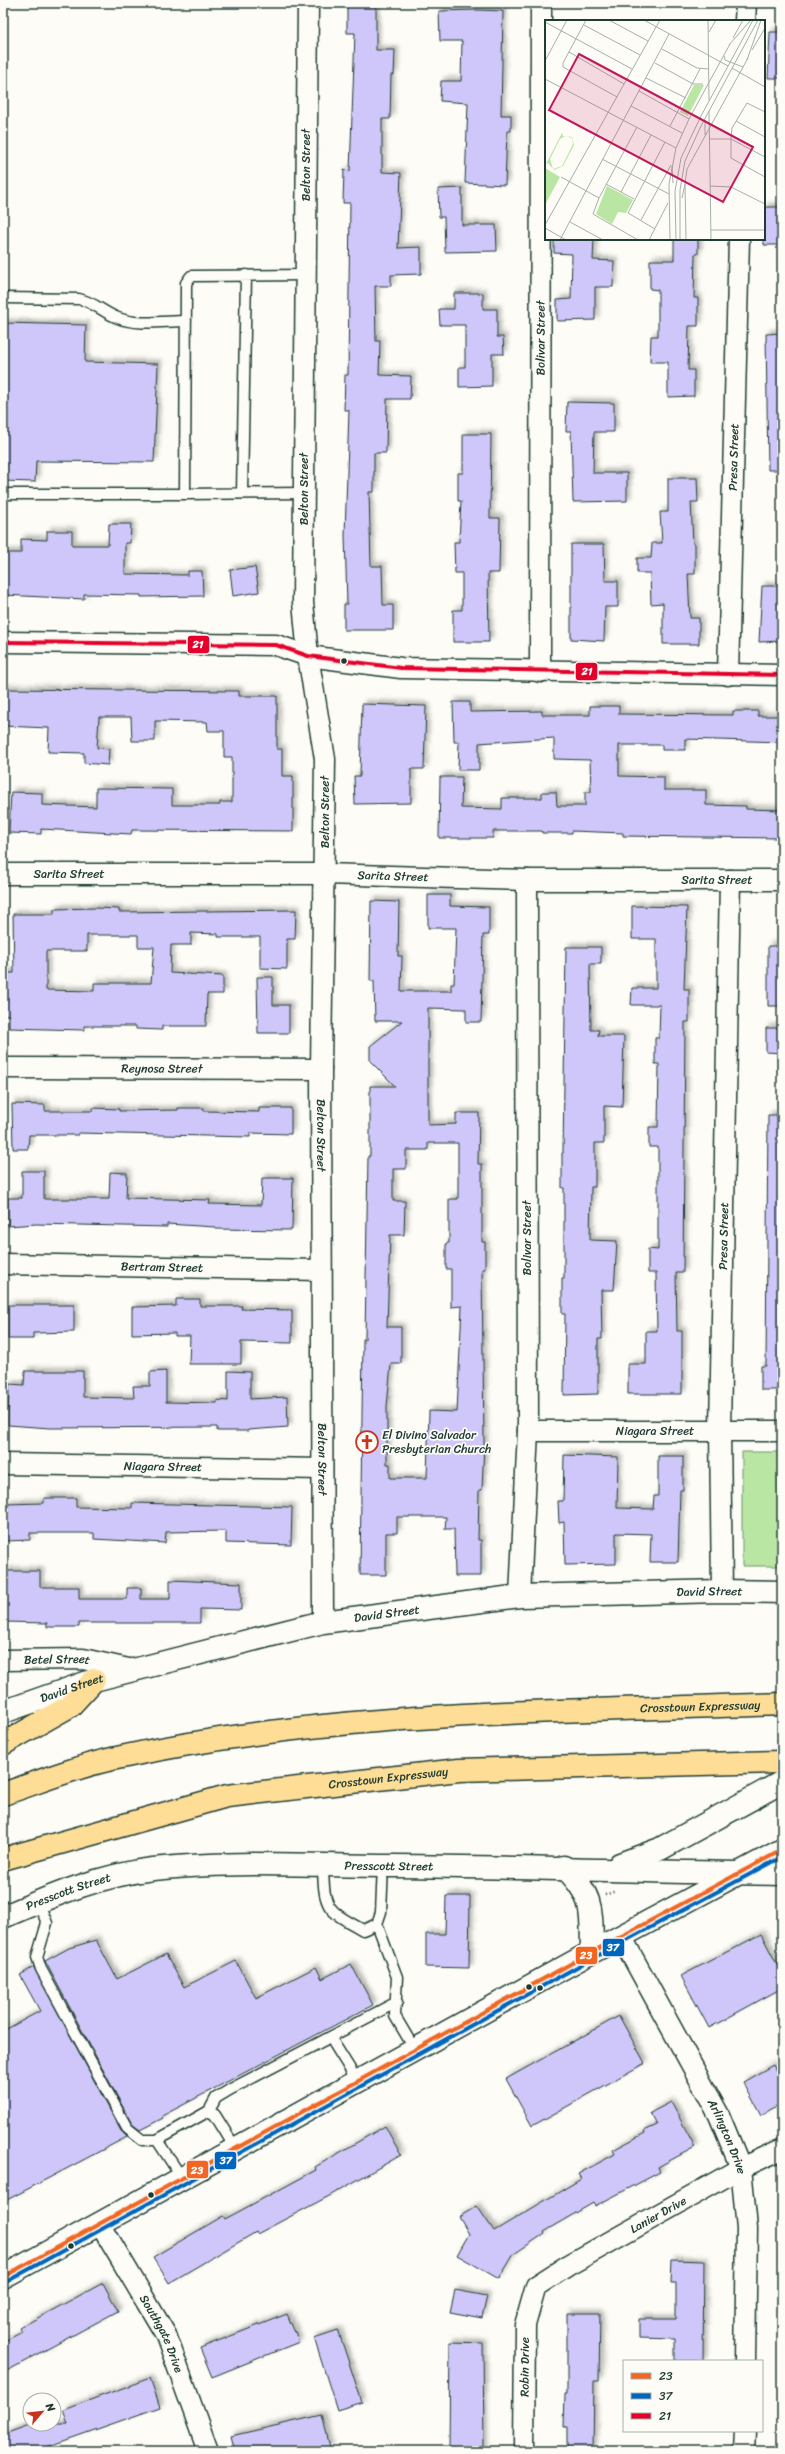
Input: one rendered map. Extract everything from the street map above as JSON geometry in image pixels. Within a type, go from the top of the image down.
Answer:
[{"type":"highway","points":[[3,1744],[70,1706],[94,1680]]},
{"type":"highway","name":"Crosstown Expressway","points":[[3,1794],[110,1759],[246,1734],[420,1717],[782,1704]]},
{"type":"highway","name":"Crosstown Expressway","points":[[3,1859],[227,1796],[459,1770],[782,1762]]},
{"type":"main road","name":"David Street","points":[[3,1712],[94,1680],[323,1622],[520,1596],[722,1591],[782,1592]]},
{"type":"main road","points":[[603,1868],[631,1861],[660,1849],[782,1782]]},
{"type":"main road","points":[[3,2277],[621,1936],[782,1850]]},
{"type":"main road","name":"Presscott Street","points":[[3,1917],[38,1902],[99,1881],[152,1869],[223,1865],[564,1867],[782,1874]]},
{"type":"main road","points":[[564,1867],[585,1891],[590,1905],[592,1952]]},
{"type":"street","name":"Belton Street","points":[[308,3],[303,602],[308,656],[325,759],[325,874],[322,929],[321,1069],[323,1622]]},
{"type":"street","name":"Bolivar Street","points":[[540,3],[540,672]]},
{"type":"street","points":[[745,20],[746,3]]},
{"type":"street","name":"Presa Street","points":[[728,675],[739,240]]},
{"type":"street","points":[[3,642],[276,644],[308,656],[401,668],[540,672],[782,675]]},
{"type":"street","name":"Sarita Street","points":[[3,874],[325,874],[527,880],[782,880]]},
{"type":"street","name":"Bolivar Street","points":[[520,1596],[528,1431],[527,880]]},
{"type":"street","name":"Presa Street","points":[[722,1591],[720,1429],[730,880]]},
{"type":"street","name":"Reynosa Street","points":[[3,1068],[321,1069]]},
{"type":"street","name":"Bertram Street","points":[[3,1264],[321,1270]]},
{"type":"street","name":"Niagara Street","points":[[528,1431],[720,1429],[782,1431]]},
{"type":"street","name":"Niagara Street","points":[[3,1464],[322,1469]]},
{"type":"street","name":"Betel Street","points":[[3,1660],[83,1659],[133,1670]]},
{"type":"street","name":"Arlington Drive","points":[[621,1936],[718,2115],[741,2168],[747,2228],[745,2360]]},
{"type":"street","name":"Lanier Drive","points":[[536,2286],[567,2266],[741,2168],[782,2148]]},
{"type":"street","name":"Southgate Drive","points":[[100,2224],[166,2335],[208,2451]]},
{"type":"street","name":"Robin Drive","points":[[524,2451],[525,2325],[536,2286]]},
{"type":"street","points":[[744,2451],[745,2432]]},
{"type":"lane","points":[[242,493],[246,275]]},
{"type":"lane","points":[[185,494],[186,283],[191,276],[306,275]]},
{"type":"lane","points":[[3,298],[79,299],[88,301],[118,318],[132,321],[186,321]]},
{"type":"lane","points":[[3,494],[304,493]]},
{"type":"lane","points":[[323,1866],[324,1893],[331,1911],[363,1930],[377,1924]]},
{"type":"lane","points":[[382,1866],[381,1912],[377,1924],[397,1978],[396,2016],[415,2050]]},
{"type":"lane","points":[[38,1902],[47,1923],[37,1957],[41,1969],[127,2128],[142,2140],[157,2140],[209,2111],[216,2098],[231,2089],[397,2002]]},
{"type":"lane","points":[[330,2038],[358,2082]]},
{"type":"lane","points":[[209,2111],[215,2115],[236,2149]]},
{"type":"lane","points":[[157,2140],[182,2178]]},
{"type":"green space","points":[[742,1452],[782,1452],[782,1566],[742,1566]]},
{"type":"building","points":[[347,6],[376,6],[376,50],[395,50],[394,75],[391,75],[390,119],[382,119],[382,172],[401,173],[398,248],[421,247],[421,274],[391,275],[391,286],[375,286],[376,341],[380,341],[379,375],[411,376],[410,399],[387,399],[386,453],[374,453],[374,492],[369,492],[371,566],[382,566],[383,605],[393,605],[393,630],[344,630],[344,604],[347,604],[345,535],[349,410],[344,410],[345,375],[348,375],[350,203],[343,203],[344,170],[350,171],[355,33],[347,33]]},
{"type":"building","points":[[439,11],[503,11],[501,115],[511,115],[511,131],[507,131],[505,185],[465,183],[468,103],[440,101],[441,81],[461,81],[462,41],[440,41]]},
{"type":"building","points":[[770,32],[782,32],[782,78],[768,78]]},
{"type":"building","points":[[462,188],[462,225],[496,225],[497,251],[445,252],[444,217],[439,217],[438,189]]},
{"type":"building","points":[[765,207],[782,207],[782,245],[764,245]]},
{"type":"building","points":[[554,240],[594,240],[593,260],[614,261],[613,287],[595,287],[595,320],[557,321],[557,300],[571,299],[572,254],[554,253]]},
{"type":"building","points":[[674,240],[698,240],[698,254],[695,254],[694,298],[698,298],[698,326],[689,326],[688,370],[694,370],[694,396],[668,397],[668,362],[650,362],[651,336],[658,336],[658,290],[650,289],[650,260],[674,260]]},
{"type":"building","points":[[454,293],[483,293],[483,309],[497,309],[497,337],[503,337],[504,354],[492,354],[492,386],[459,387],[459,367],[465,367],[465,325],[440,325],[439,309],[454,309]]},
{"type":"building","points":[[3,323],[86,325],[85,362],[158,364],[154,462],[36,461],[35,482],[3,481]]},
{"type":"building","points":[[782,333],[782,470],[768,470],[766,334]]},
{"type":"building","points":[[567,402],[614,403],[614,432],[594,432],[593,473],[627,473],[627,501],[573,502],[571,431],[566,431]]},
{"type":"building","points":[[463,434],[491,434],[490,518],[500,518],[499,573],[488,573],[489,642],[453,642],[453,610],[462,610],[462,573],[455,573],[454,542],[459,542],[461,501],[458,501],[458,473],[463,473]]},
{"type":"building","points":[[668,478],[697,478],[698,502],[691,502],[693,544],[695,544],[695,574],[688,574],[690,618],[699,618],[699,644],[663,644],[663,603],[651,604],[650,573],[637,573],[637,558],[651,558],[652,543],[662,543],[660,512],[668,512]]},
{"type":"building","points":[[109,524],[131,524],[130,543],[125,543],[125,574],[188,575],[188,571],[202,571],[203,596],[141,597],[141,595],[84,594],[84,599],[4,595],[4,553],[21,553],[21,539],[47,540],[47,531],[72,531],[72,545],[108,545]]},
{"type":"building","points":[[571,544],[604,544],[605,581],[618,581],[618,607],[605,607],[604,641],[571,639]]},
{"type":"building","points":[[255,567],[259,592],[233,596],[230,570]]},
{"type":"building","points":[[762,586],[782,586],[782,641],[759,642]]},
{"type":"building","points":[[3,689],[239,691],[239,696],[277,696],[277,749],[282,749],[282,776],[293,776],[293,831],[132,830],[131,834],[41,829],[41,834],[9,833],[11,792],[42,793],[42,805],[96,807],[96,788],[172,789],[172,805],[220,805],[220,802],[232,802],[232,757],[224,757],[224,731],[208,731],[207,722],[155,721],[155,741],[132,741],[131,717],[99,717],[97,748],[109,749],[108,765],[84,763],[84,753],[48,752],[49,728],[3,726]]},
{"type":"building","points":[[453,702],[470,702],[470,712],[542,711],[542,715],[590,715],[590,706],[619,706],[619,714],[733,715],[733,711],[758,711],[758,716],[782,716],[782,742],[685,739],[685,750],[662,750],[662,745],[619,745],[619,776],[664,777],[664,790],[706,790],[706,805],[746,806],[746,809],[782,810],[782,838],[623,836],[623,833],[572,831],[572,833],[542,833],[542,831],[493,831],[493,838],[439,838],[440,777],[462,777],[461,808],[502,809],[502,798],[542,798],[542,792],[556,792],[557,806],[585,806],[585,792],[591,792],[590,760],[554,759],[554,738],[479,743],[479,770],[458,770],[459,742],[454,742]]},
{"type":"building","points":[[362,704],[426,706],[424,769],[411,769],[411,803],[355,804],[354,776],[360,776]]},
{"type":"building","points":[[428,895],[450,895],[450,906],[489,907],[489,935],[483,935],[481,1022],[466,1022],[466,1009],[428,1008],[428,1125],[456,1124],[456,1113],[479,1113],[478,1164],[482,1164],[482,1242],[485,1242],[485,1269],[482,1269],[484,1443],[482,1490],[479,1490],[478,1540],[481,1540],[481,1576],[455,1576],[454,1529],[445,1529],[446,1517],[397,1517],[397,1533],[386,1533],[386,1575],[360,1575],[363,1339],[365,1339],[368,1156],[370,1156],[370,1086],[395,1086],[370,1061],[370,1046],[402,1021],[375,1021],[374,981],[370,981],[371,901],[399,902],[398,956],[402,956],[401,991],[451,991],[451,984],[454,984],[456,928],[428,928]],"holes":[[[428,1143],[458,1143],[458,1199],[449,1199],[449,1243],[446,1243],[446,1269],[451,1269],[451,1307],[462,1306],[457,1412],[429,1411],[427,1478],[390,1478],[390,1464],[387,1464],[387,1406],[391,1364],[401,1364],[401,1327],[387,1327],[390,1235],[404,1235],[405,1201],[393,1201],[393,1169],[406,1169],[406,1150],[428,1150]]]},
{"type":"building","points":[[632,906],[687,907],[684,989],[689,989],[689,1022],[685,1022],[683,1273],[676,1273],[677,1331],[682,1331],[682,1394],[628,1394],[628,1364],[646,1364],[646,1331],[657,1331],[656,1273],[648,1273],[648,1249],[658,1250],[658,1147],[649,1147],[649,1127],[658,1127],[659,1064],[655,1064],[655,1038],[659,1038],[660,1005],[631,1005],[632,988],[656,988],[656,939],[632,939]]},
{"type":"building","points":[[54,909],[119,909],[119,912],[296,910],[295,939],[287,939],[287,969],[260,968],[260,937],[218,937],[218,934],[191,933],[191,945],[171,945],[170,973],[223,976],[223,994],[207,994],[206,1026],[162,1026],[162,1030],[136,1029],[136,1026],[84,1026],[84,1030],[9,1028],[9,1015],[3,1015],[3,973],[14,973],[13,914],[54,914]],"holes":[[[87,935],[138,935],[138,947],[154,947],[151,983],[94,983],[94,991],[46,990],[46,951],[87,951]]]},
{"type":"building","points":[[768,946],[782,946],[782,1006],[768,1006]]},
{"type":"building","points":[[566,947],[601,947],[601,964],[590,964],[591,1030],[599,1030],[598,1036],[624,1036],[622,1107],[604,1106],[604,1143],[595,1143],[595,1187],[591,1187],[590,1240],[617,1241],[614,1290],[601,1290],[602,1339],[598,1339],[598,1394],[564,1395],[565,1314],[562,1314],[562,1278],[564,1278],[564,1188],[562,1188],[562,1153]]},
{"type":"building","points":[[257,977],[273,977],[273,1005],[289,1005],[289,1033],[258,1033]]},
{"type":"building","points":[[766,1028],[782,1028],[782,1053],[766,1052]]},
{"type":"building","points":[[12,1104],[45,1105],[45,1111],[93,1111],[93,1108],[119,1109],[119,1111],[204,1108],[204,1111],[259,1112],[259,1108],[291,1108],[291,1134],[250,1133],[250,1137],[78,1133],[78,1135],[29,1135],[28,1149],[13,1149]]},
{"type":"building","points":[[768,1115],[782,1115],[782,1390],[761,1390],[761,1366],[766,1366]]},
{"type":"building","points":[[22,1171],[44,1171],[44,1199],[109,1199],[110,1172],[127,1173],[126,1198],[210,1200],[209,1204],[261,1205],[262,1178],[293,1178],[292,1230],[215,1229],[215,1227],[167,1224],[167,1227],[36,1224],[8,1226],[8,1198],[22,1198]]},
{"type":"building","points":[[176,1299],[200,1299],[200,1306],[242,1306],[241,1309],[292,1310],[292,1343],[241,1342],[241,1364],[189,1364],[190,1336],[175,1336],[175,1333],[132,1334],[132,1307],[176,1306]]},
{"type":"building","points":[[8,1305],[74,1305],[74,1332],[33,1333],[33,1339],[8,1339]]},
{"type":"building","points":[[25,1371],[83,1371],[83,1397],[134,1398],[133,1386],[150,1386],[150,1372],[166,1371],[166,1402],[217,1403],[217,1400],[228,1401],[228,1371],[250,1372],[250,1399],[287,1397],[288,1427],[248,1431],[217,1431],[217,1427],[50,1428],[8,1425],[9,1384],[24,1385]]},
{"type":"building","points":[[564,1455],[618,1457],[617,1508],[653,1509],[654,1496],[658,1496],[658,1456],[683,1456],[683,1490],[680,1490],[678,1562],[650,1562],[651,1534],[616,1533],[616,1564],[565,1565],[564,1522],[559,1523],[558,1501],[563,1501]]},
{"type":"building","points":[[44,1498],[76,1498],[76,1507],[132,1508],[132,1503],[292,1507],[291,1545],[226,1543],[226,1531],[166,1532],[165,1543],[94,1539],[94,1533],[30,1533],[30,1540],[6,1541],[6,1504],[44,1503]]},
{"type":"building","points":[[6,1571],[40,1571],[40,1587],[79,1587],[79,1599],[127,1599],[127,1588],[141,1588],[141,1599],[170,1599],[170,1580],[241,1583],[241,1610],[200,1609],[200,1623],[79,1623],[79,1627],[47,1627],[47,1623],[5,1622]]},
{"type":"building","points":[[446,1896],[470,1896],[469,1968],[426,1967],[426,1934],[445,1934]]},
{"type":"building","points":[[761,1934],[782,1974],[782,1988],[709,2028],[681,1976]]},
{"type":"building","points":[[96,1940],[117,1979],[166,1954],[184,1987],[236,1961],[256,1998],[316,1967],[322,1979],[351,1964],[373,2005],[162,2116],[163,2118],[140,2130],[132,2124],[45,1961],[69,1948]]},
{"type":"building","points":[[34,1967],[121,2131],[127,2137],[3,2202],[3,2031],[40,2011],[20,1975]]},
{"type":"building","points":[[619,2016],[645,2063],[532,2126],[506,2079]]},
{"type":"building","points":[[773,2065],[782,2082],[782,2103],[761,2115],[743,2082]]},
{"type":"building","points":[[671,2102],[695,2147],[658,2167],[660,2172],[595,2206],[593,2203],[543,2232],[544,2234],[514,2254],[499,2279],[457,2255],[469,2234],[459,2217],[477,2206],[494,2231],[581,2179],[578,2174],[615,2154],[613,2150],[645,2133],[644,2131],[657,2125],[650,2113]]},
{"type":"building","points":[[385,2126],[401,2155],[331,2195],[257,2234],[256,2232],[169,2283],[153,2257],[223,2216],[225,2219],[316,2170],[315,2167]]},
{"type":"building","points":[[672,2260],[704,2261],[703,2360],[675,2360],[675,2339],[639,2338],[639,2319],[676,2319],[676,2283],[671,2283]]},
{"type":"building","points":[[103,2283],[118,2311],[3,2373],[3,2342],[22,2332],[19,2328]]},
{"type":"building","points":[[455,2290],[487,2296],[482,2318],[450,2312]]},
{"type":"building","points":[[567,2313],[600,2313],[599,2381],[594,2381],[593,2451],[567,2451],[567,2427],[564,2427],[565,2394],[567,2394]]},
{"type":"building","points":[[287,2314],[299,2342],[212,2377],[200,2348]]},
{"type":"building","points":[[338,2330],[362,2402],[337,2410],[314,2338]]},
{"type":"building","points":[[450,2342],[483,2343],[484,2451],[449,2451]]},
{"type":"building","points":[[150,2378],[160,2407],[35,2451],[3,2451],[3,2435],[22,2428],[22,2432],[62,2432],[62,2424],[68,2424],[63,2410]]},
{"type":"building","points":[[322,2415],[330,2447],[311,2451],[235,2451],[231,2436]]},
{"type":"transit line","name":"21","points":[[3,642],[276,645],[308,656],[401,668],[782,675]]},
{"type":"transit line","name":"23","points":[[3,2277],[592,1952],[782,1850]]},
{"type":"transit line","name":"37","points":[[6,2282],[595,1957],[782,1857]]},
{"type":"place","name":"El Divino Salvador Presbyterian Church","points":[[367,1442]]}]
